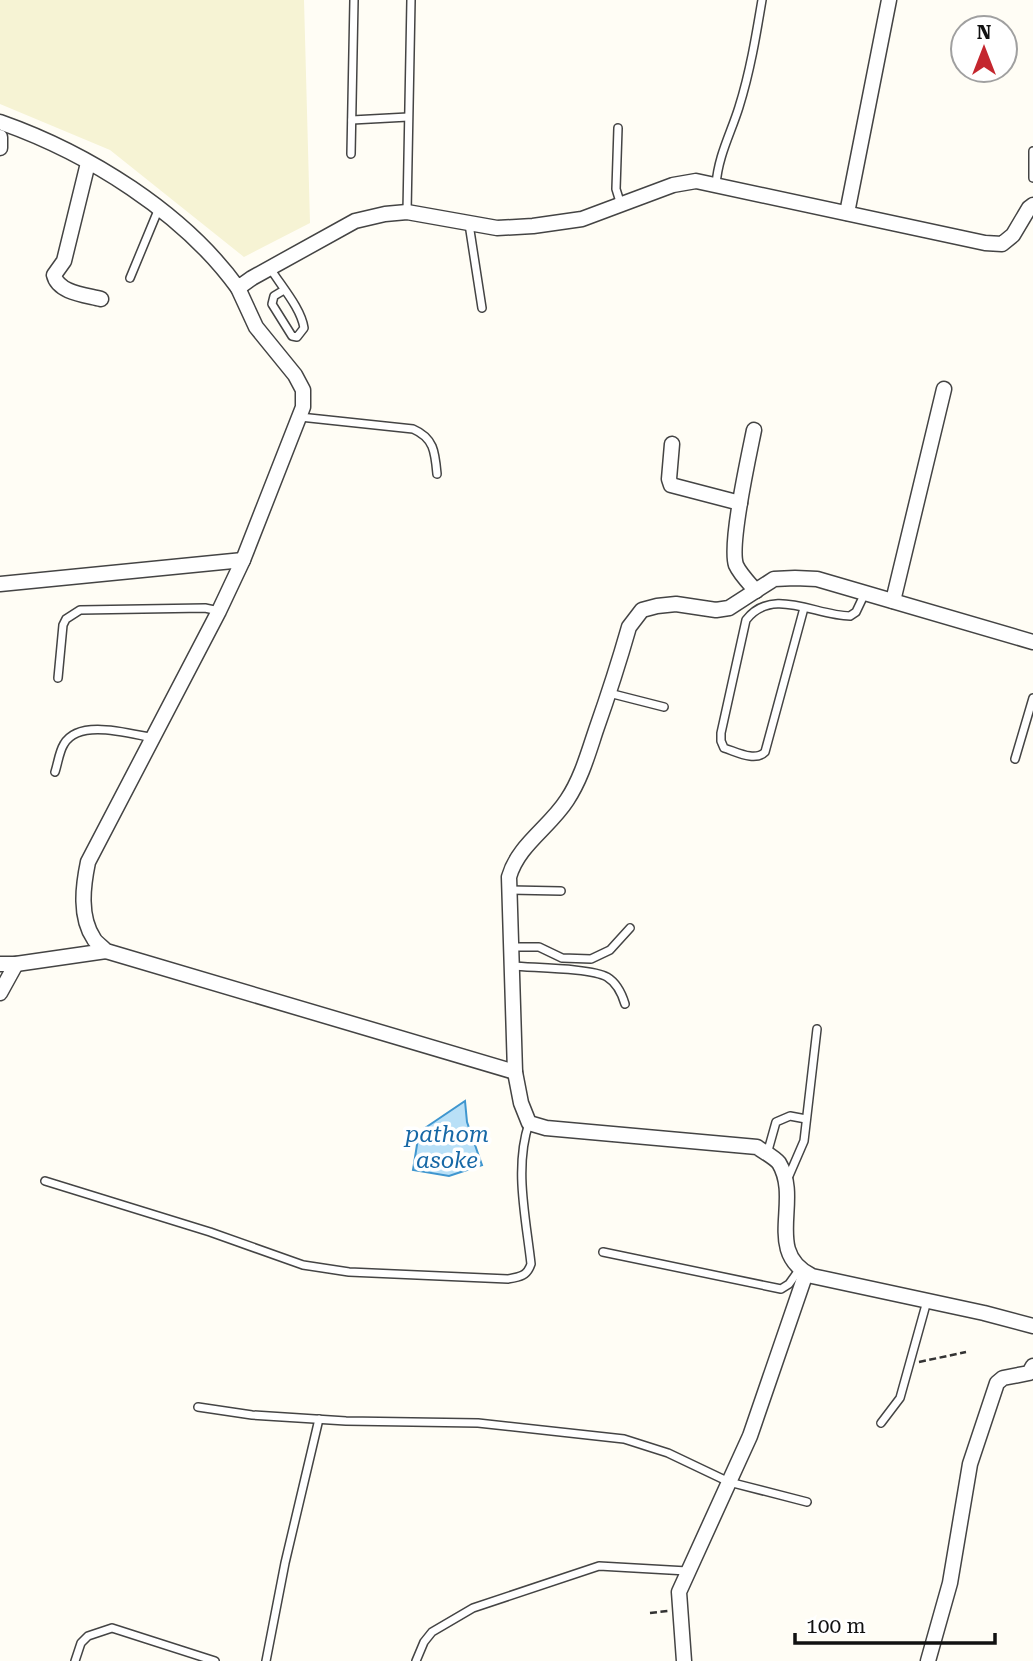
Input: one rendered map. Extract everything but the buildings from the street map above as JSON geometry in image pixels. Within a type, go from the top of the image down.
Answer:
[{"type":"street","points":[[847,213],[889,0]]},
{"type":"street","points":[[0,122],[30,133],[88,163],[159,208],[205,247],[238,288],[256,327],[295,375],[303,390],[300,417],[243,560],[155,738],[88,862],[83,899],[86,920],[94,939],[106,951]]},
{"type":"street","points":[[0,139],[0,148]]},
{"type":"street","points":[[88,163],[64,261],[54,275],[55,281],[63,288],[101,299]]},
{"type":"street","points":[[238,288],[355,221],[407,212],[496,228],[533,226],[582,219],[674,185],[695,181],[985,243],[1002,244],[1013,235],[1033,205]]},
{"type":"street","points":[[892,601],[944,389]]},
{"type":"street","points":[[754,429],[740,503],[734,555],[736,566],[756,591]]},
{"type":"street","points":[[672,444],[669,479],[671,485],[740,503]]},
{"type":"street","points":[[0,584],[243,560]]},
{"type":"street","points":[[1033,642],[817,579],[774,579],[740,602],[716,610],[676,604],[642,610],[629,627],[584,767],[567,800],[524,848],[513,864],[509,877],[515,1072],[521,1103],[529,1123],[546,1128],[757,1147],[778,1161],[786,1182],[786,1246],[790,1260],[802,1271],[1033,1326]]},
{"type":"street","points":[[0,964],[106,951],[515,1072]]},
{"type":"street","points":[[0,993],[16,964]]},
{"type":"street","points":[[684,1661],[679,1592],[750,1436],[802,1271]]},
{"type":"street","points":[[928,1661],[950,1583],[970,1464],[997,1383],[1003,1378],[1029,1373],[1033,1366]]},
{"type":"lane","points":[[351,154],[354,0]]},
{"type":"lane","points":[[407,212],[411,0]]},
{"type":"lane","points":[[716,185],[718,164],[750,71],[762,0]]},
{"type":"lane","points":[[352,120],[408,117]]},
{"type":"lane","points":[[618,128],[616,189],[621,205]]},
{"type":"lane","points":[[1033,151],[1033,178]]},
{"type":"lane","points":[[130,278],[159,208]]},
{"type":"lane","points":[[469,223],[482,308]]},
{"type":"lane","points":[[270,268],[284,290],[303,320],[304,328],[297,337],[292,336],[272,304],[274,296],[284,290]]},
{"type":"lane","points":[[300,417],[413,429],[423,433],[435,449],[436,474]]},
{"type":"lane","points":[[804,608],[765,752],[755,757],[724,748],[721,733],[746,620],[759,607],[779,603],[850,616],[856,612],[865,593]]},
{"type":"lane","points":[[58,678],[62,625],[80,610],[205,608],[219,611]]},
{"type":"lane","points":[[609,693],[664,707]]},
{"type":"lane","points":[[1015,759],[1033,698]]},
{"type":"lane","points":[[55,772],[66,740],[84,730],[100,729],[155,738]]},
{"type":"lane","points":[[510,890],[562,891]]},
{"type":"lane","points":[[512,947],[539,947],[562,958],[591,959],[610,950],[630,928]]},
{"type":"lane","points":[[513,966],[606,976],[622,993],[625,1004]]},
{"type":"lane","points":[[786,1182],[804,1141],[817,1029]]},
{"type":"lane","points":[[767,1154],[776,1122],[790,1116],[806,1119]]},
{"type":"lane","points":[[45,1181],[210,1232],[303,1265],[349,1272],[508,1279],[522,1276],[528,1272],[531,1264],[522,1178],[524,1139],[529,1123]]},
{"type":"lane","points":[[603,1252],[781,1289],[802,1271]]},
{"type":"lane","points":[[881,1423],[900,1398],[927,1301]]},
{"type":"lane","points":[[198,1407],[252,1415],[319,1419],[478,1423],[624,1439],[668,1453],[729,1482],[807,1502]]},
{"type":"lane","points":[[266,1661],[285,1563],[319,1419]]},
{"type":"lane","points":[[416,1661],[424,1642],[432,1632],[473,1608],[600,1566],[687,1571]]},
{"type":"lane","points":[[75,1661],[81,1643],[88,1636],[112,1628],[215,1661]]},
{"type":"path","points":[[909,1364],[966,1352]]},
{"type":"path","points":[[650,1613],[679,1610]]},
{"type":"shaded area","points":[[0,0],[304,0],[310,223],[244,257],[110,150],[0,104]]},
{"type":"water","name":"pathom asoke","points":[[465,1101],[467,1122],[482,1165],[449,1176],[413,1170],[419,1132]]}]
